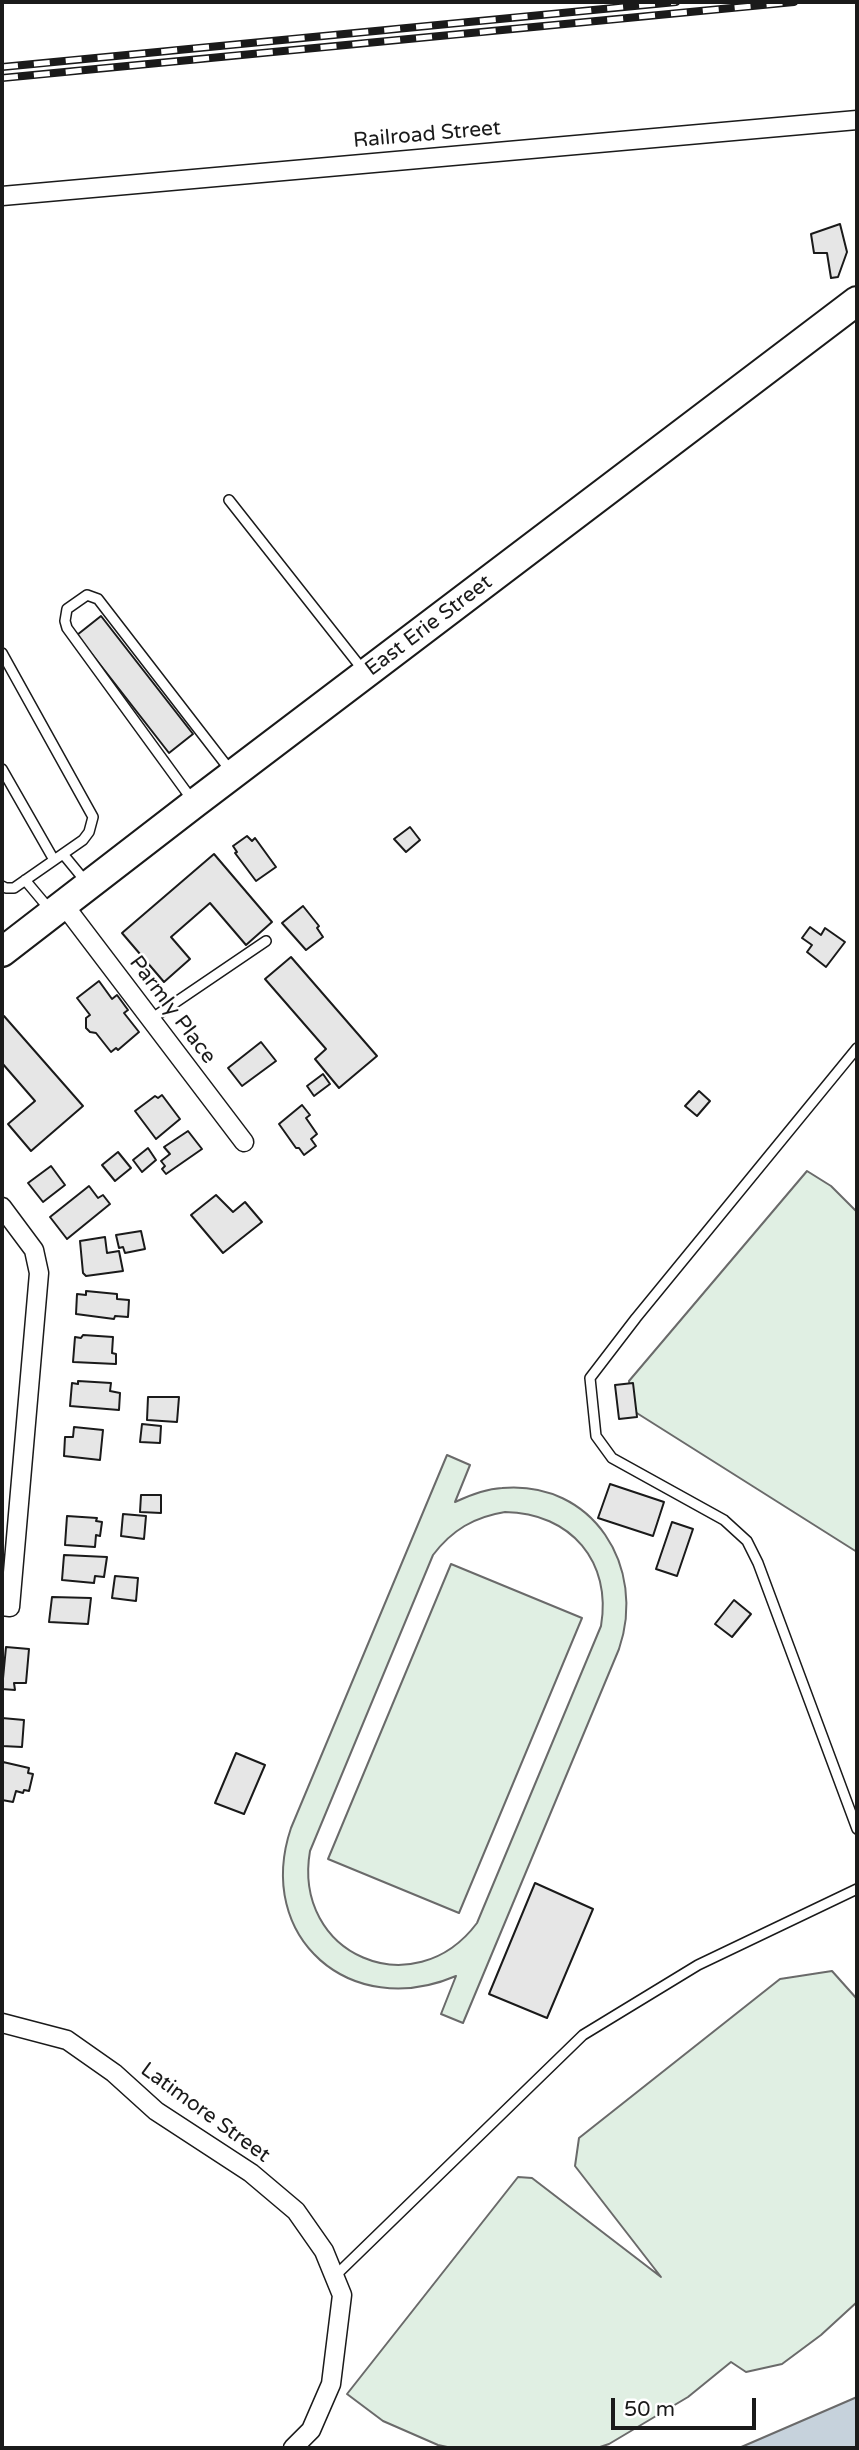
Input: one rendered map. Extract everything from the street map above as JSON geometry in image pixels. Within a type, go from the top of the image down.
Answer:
[{"type":"main road","name":"East Erie Street","points":[[2,952],[857,301]]},
{"type":"street","name":"Railroad Street","points":[[2,196],[857,120]]},
{"type":"street","name":"Parmly Place","points":[[58,909],[151,1019],[244,1142]]},
{"type":"street","points":[[2,1207],[34,1250],[39,1273],[10,1607],[2,1606]]},
{"type":"street","name":"Latimore Street","points":[[2,2023],[67,2040],[114,2073],[156,2111],[251,2173],[269,2188],[296,2211],[324,2251],[342,2295],[331,2384],[311,2430],[293,2448]]},
{"type":"lane","points":[[229,500],[366,674]]},
{"type":"lane","points":[[195,803],[67,628],[67,609],[87,595],[98,599],[233,774]]},
{"type":"lane","points":[[2,653],[93,817],[89,832],[83,840],[14,888],[2,886]]},
{"type":"lane","points":[[2,769],[54,860]]},
{"type":"lane","points":[[63,854],[89,886]]},
{"type":"lane","points":[[25,880],[58,909]]},
{"type":"lane","points":[[151,1019],[266,941]]},
{"type":"lane","points":[[857,1048],[590,1378],[596,1436],[612,1458],[724,1520],[747,1541],[758,1563],[857,1829]]},
{"type":"lane","points":[[335,2276],[583,2035],[698,1965],[857,1889]]},
{"type":"green space","points":[[807,1171],[831,1186],[857,1212],[857,1552],[632,1410],[629,1381]]},
{"type":"green space","points":[[447,1455],[470,1465],[455,1502],[502,1488],[534,1489],[563,1498],[586,1514],[605,1535],[618,1560],[625,1588],[626,1618],[619,1649],[463,2023],[441,2014],[456,1976],[417,1987],[381,1987],[348,1978],[320,1960],[299,1935],[286,1904],[283,1868],[291,1828]],"holes":[[[505,1512],[549,1521],[582,1545],[593,1562],[600,1581],[603,1603],[601,1626],[477,1923],[451,1948],[422,1962],[392,1965],[363,1958],[338,1942],[320,1918],[309,1887],[310,1851],[433,1555],[448,1538],[483,1517]]]},
{"type":"green space","points":[[451,1564],[582,1618],[459,1913],[328,1859]]},
{"type":"green space","points":[[832,1971],[857,1999],[857,2302],[821,2335],[782,2364],[746,2372],[731,2362],[688,2397],[609,2444],[597,2448],[452,2448],[438,2445],[383,2421],[347,2394],[518,2177],[532,2178],[661,2277],[575,2166],[579,2138],[780,1979]]},
{"type":"shaded area","points":[[857,2397],[857,2448],[739,2448]]},
{"type":"building","points":[[840,224],[847,252],[838,277],[831,278],[827,253],[814,253],[811,234]]},
{"type":"building","points":[[101,616],[193,734],[169,753],[77,635]]},
{"type":"building","points":[[410,827],[420,840],[406,852],[394,839]]},
{"type":"building","points":[[247,836],[252,841],[255,838],[276,867],[256,881],[235,853],[237,852],[233,846]]},
{"type":"building","points":[[214,854],[272,922],[246,945],[210,903],[171,937],[190,959],[164,982],[122,933]]},
{"type":"building","points":[[303,906],[319,926],[317,928],[323,937],[306,950],[282,923]]},
{"type":"building","points":[[810,927],[821,935],[825,928],[845,942],[826,967],[807,952],[812,945],[802,938]]},
{"type":"building","points":[[291,957],[377,1056],[339,1088],[315,1059],[326,1049],[265,979]]},
{"type":"building","points":[[99,981],[112,999],[117,995],[128,1010],[124,1013],[139,1032],[118,1050],[116,1048],[111,1052],[96,1033],[86,1028],[86,1018],[90,1015],[77,998]]},
{"type":"building","points":[[4,1016],[83,1106],[31,1151],[8,1124],[35,1101],[2,1063]]},
{"type":"building","points":[[261,1042],[276,1061],[242,1086],[228,1068]]},
{"type":"building","points":[[323,1074],[330,1084],[314,1096],[307,1086]]},
{"type":"building","points":[[699,1091],[710,1101],[697,1116],[685,1106]]},
{"type":"building","points":[[162,1095],[180,1119],[156,1139],[135,1111],[155,1096],[158,1098]]},
{"type":"building","points":[[302,1105],[310,1115],[306,1118],[317,1134],[311,1139],[316,1146],[304,1155],[279,1124]]},
{"type":"building","points":[[188,1131],[202,1149],[166,1174],[161,1161],[170,1154],[164,1147]]},
{"type":"building","points":[[148,1148],[156,1160],[142,1172],[133,1160]]},
{"type":"building","points":[[118,1152],[131,1168],[115,1181],[102,1165]]},
{"type":"building","points":[[51,1166],[65,1185],[43,1202],[28,1183]]},
{"type":"building","points":[[89,1186],[98,1198],[103,1195],[110,1204],[67,1239],[50,1217]]},
{"type":"building","points":[[216,1195],[233,1212],[245,1202],[262,1222],[223,1253],[191,1215]]},
{"type":"building","points":[[141,1231],[145,1249],[125,1253],[123,1247],[119,1248],[116,1235]]},
{"type":"building","points":[[105,1237],[107,1253],[119,1251],[123,1271],[86,1276],[83,1273],[80,1241]]},
{"type":"building","points":[[86,1291],[117,1294],[117,1299],[129,1300],[128,1317],[115,1316],[114,1319],[76,1314],[77,1294],[86,1295]]},
{"type":"building","points":[[83,1335],[113,1337],[112,1353],[116,1354],[116,1364],[73,1362],[75,1337],[81,1338]]},
{"type":"building","points":[[78,1381],[111,1383],[110,1391],[120,1393],[119,1410],[70,1406],[72,1383],[78,1384]]},
{"type":"building","points":[[633,1383],[637,1417],[619,1419],[615,1385]]},
{"type":"building","points":[[148,1397],[179,1397],[177,1422],[147,1420]]},
{"type":"building","points":[[142,1424],[161,1426],[160,1443],[140,1442]]},
{"type":"building","points":[[74,1427],[103,1430],[100,1460],[64,1456],[65,1437],[73,1437]]},
{"type":"building","points":[[610,1484],[664,1502],[653,1536],[598,1518]]},
{"type":"building","points":[[141,1495],[161,1495],[161,1513],[140,1512]]},
{"type":"building","points":[[123,1514],[146,1516],[144,1539],[121,1536]]},
{"type":"building","points":[[67,1516],[97,1518],[96,1521],[102,1522],[100,1536],[96,1535],[95,1547],[65,1545]]},
{"type":"building","points":[[672,1522],[693,1529],[677,1576],[656,1569]]},
{"type":"building","points":[[64,1555],[107,1557],[104,1577],[95,1576],[94,1583],[62,1580]]},
{"type":"building","points":[[115,1576],[138,1578],[136,1601],[112,1598]]},
{"type":"building","points":[[52,1597],[91,1598],[88,1624],[49,1622]]},
{"type":"building","points":[[734,1600],[751,1614],[732,1637],[715,1624]]},
{"type":"building","points":[[6,1647],[29,1649],[26,1683],[14,1683],[15,1690],[2,1689]]},
{"type":"building","points":[[2,1718],[24,1720],[22,1747],[2,1746]]},
{"type":"building","points":[[236,1753],[265,1765],[244,1814],[215,1803]]},
{"type":"building","points":[[3,1762],[29,1768],[28,1773],[33,1774],[29,1791],[16,1791],[13,1802],[2,1800]]},
{"type":"building","points":[[535,1883],[593,1909],[547,2018],[489,1994]]},
{"type":"railway","points":[[2,67],[676,2]]},
{"type":"railway","points":[[2,78],[794,2]]}]
